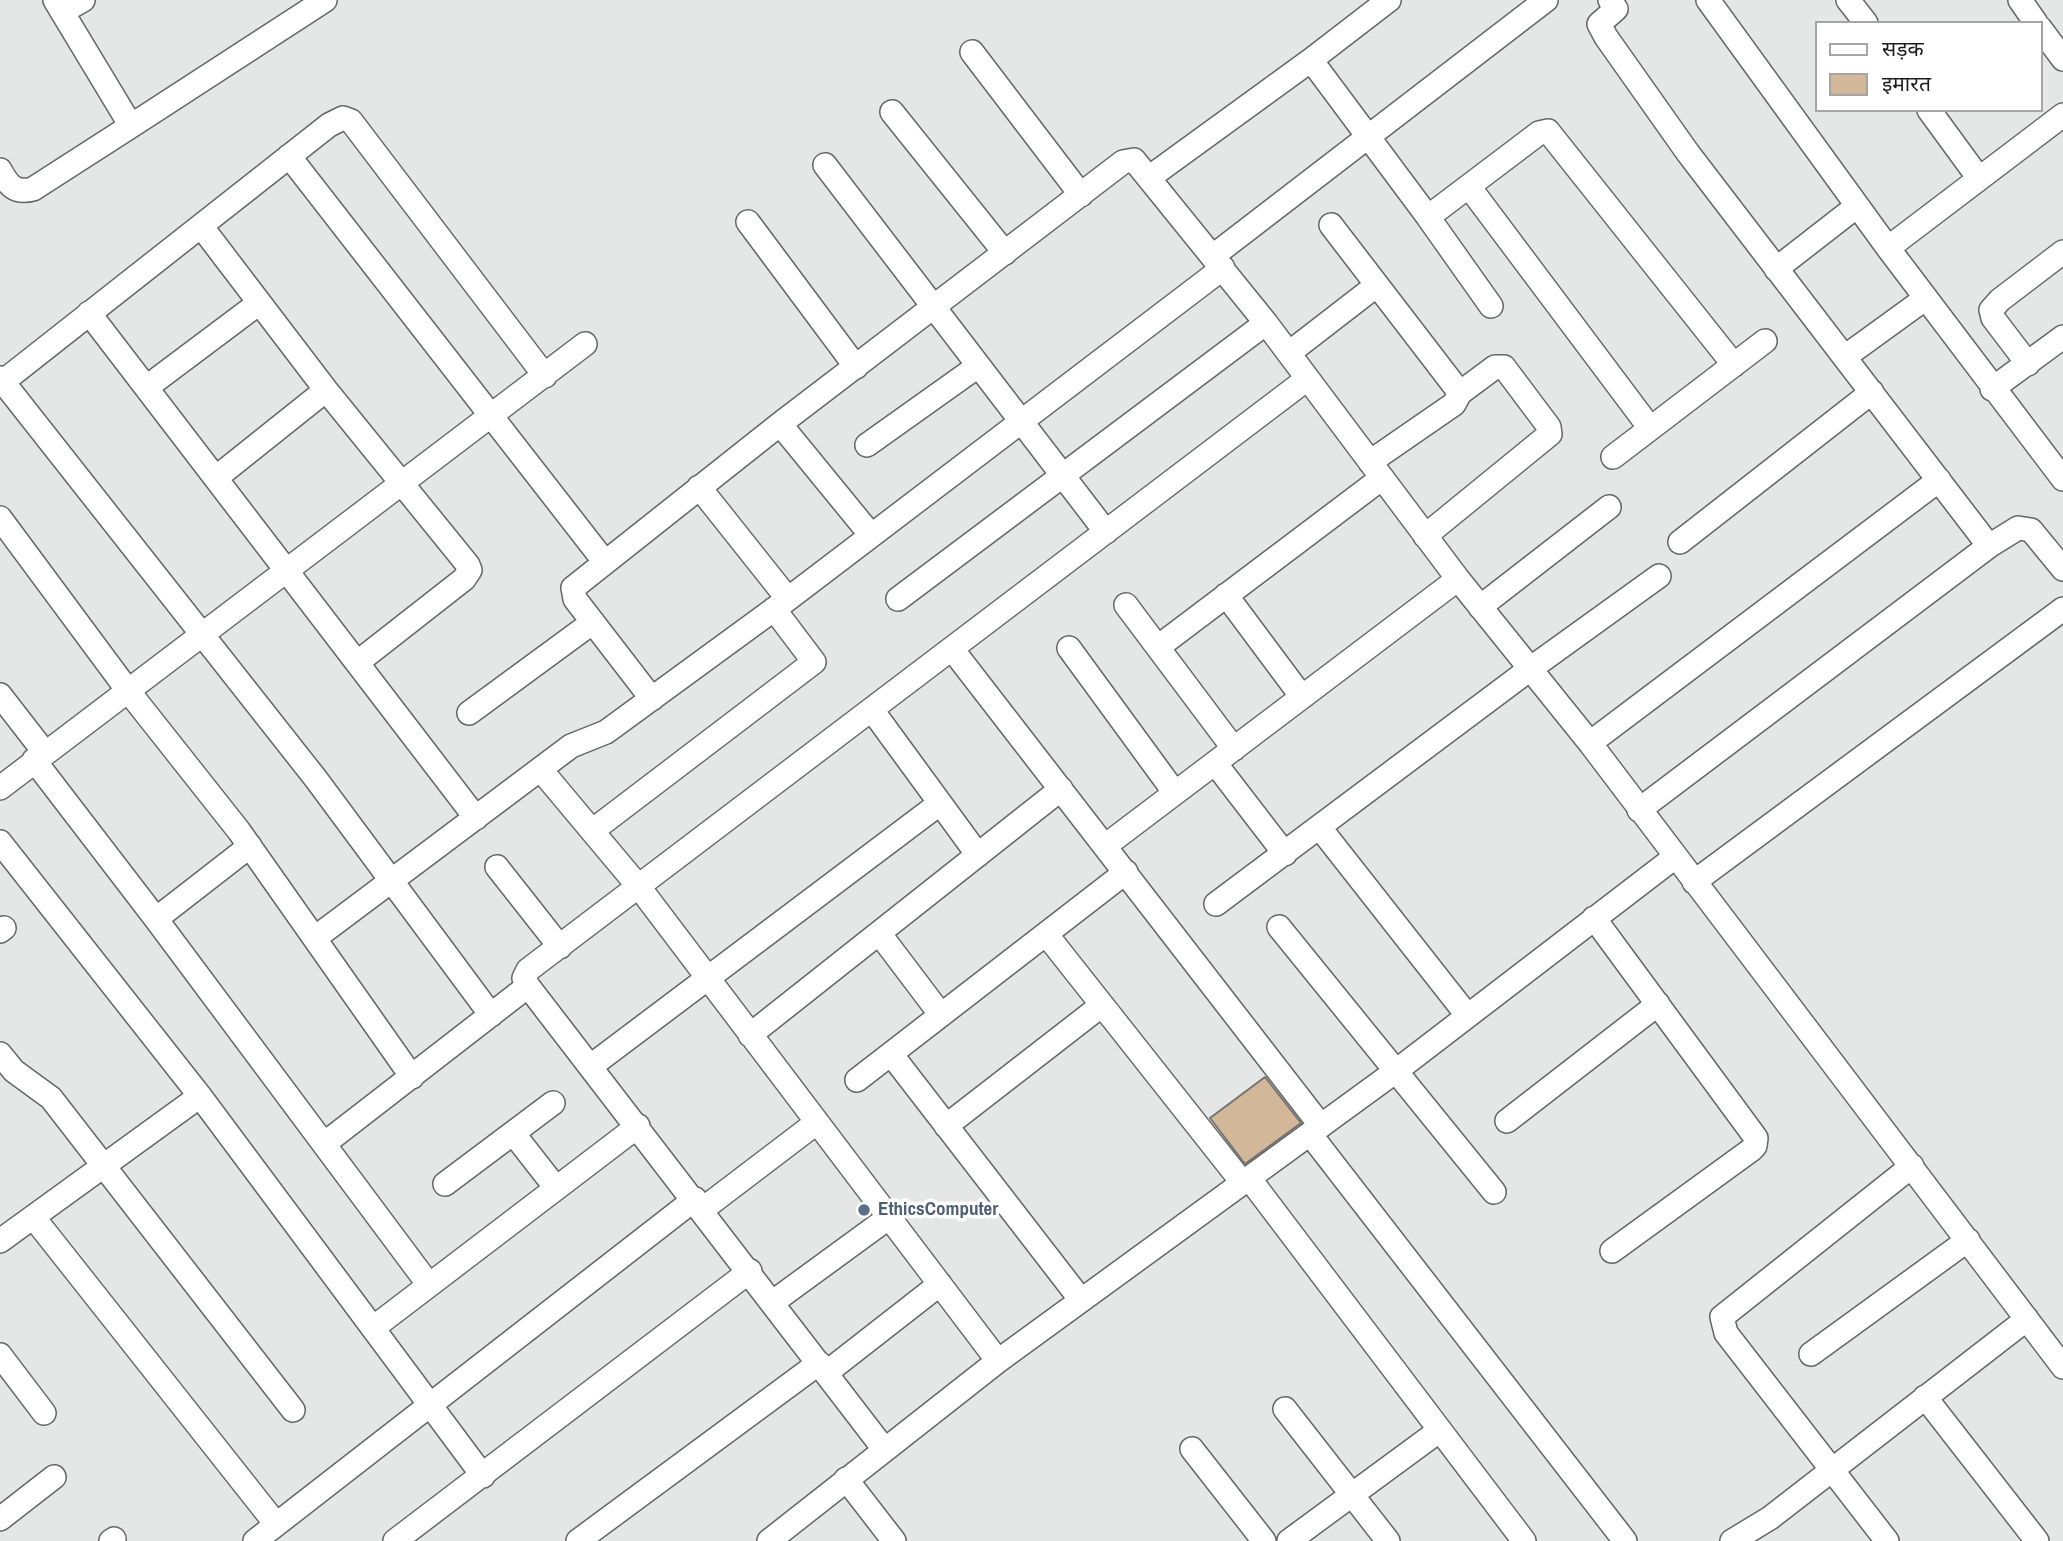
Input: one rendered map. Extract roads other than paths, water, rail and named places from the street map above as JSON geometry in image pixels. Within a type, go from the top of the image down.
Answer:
[{"type":"street","points":[[83,0],[59,6],[131,126]]},
{"type":"street","points":[[0,170],[13,189],[23,192],[33,189],[325,0]]},
{"type":"street","points":[[1150,177],[1389,0]]},
{"type":"street","points":[[315,938],[571,746],[597,738],[781,604],[1019,420],[1218,262],[1369,136],[1546,0]]},
{"type":"street","points":[[1610,0],[1616,9],[1599,24],[1606,37],[1688,153],[1989,546]]},
{"type":"street","points":[[1708,0],[1992,389],[2063,479]]},
{"type":"street","points":[[1848,0],[1864,21]]},
{"type":"street","points":[[2020,0],[2035,21]]},
{"type":"street","points":[[2042,31],[2063,59]]},
{"type":"street","points":[[972,52],[1081,195]]},
{"type":"street","points":[[1311,60],[1491,306]]},
{"type":"street","points":[[892,112],[1005,253]]},
{"type":"street","points":[[1930,112],[1978,177]]},
{"type":"street","points":[[1888,248],[2063,114]]},
{"type":"street","points":[[491,1015],[316,779],[200,636],[125,535],[1,381],[289,156],[336,120],[343,118],[351,121],[545,376]]},
{"type":"street","points":[[1428,217],[1470,188],[1539,133],[1552,132],[1734,365]]},
{"type":"street","points":[[289,156],[604,561]]},
{"type":"street","points":[[652,699],[575,599],[573,588],[780,424],[1081,195],[1128,160],[1137,163],[1266,323],[1458,579],[1590,743],[2063,1367]]},
{"type":"street","points":[[825,165],[1106,532]]},
{"type":"street","points":[[1470,188],[1650,428]]},
{"type":"street","points":[[1776,269],[1857,206]]},
{"type":"street","points":[[748,222],[856,367]]},
{"type":"street","points":[[1331,225],[1460,394]]},
{"type":"street","points":[[201,226],[326,390],[470,570],[464,579],[358,662]]},
{"type":"street","points":[[2028,365],[1993,318],[1991,310],[2000,300],[2063,253]]},
{"type":"street","points":[[1289,353],[1377,285]]},
{"type":"street","points":[[1846,356],[1926,298]]},
{"type":"street","points":[[147,387],[259,303]]},
{"type":"street","points":[[89,313],[476,818]]},
{"type":"street","points":[[898,599],[1266,323]]},
{"type":"street","points":[[1992,389],[2063,337]]},
{"type":"street","points":[[1613,457],[1765,341]]},
{"type":"street","points":[[0,788],[585,344]]},
{"type":"street","points":[[867,445],[978,366]]},
{"type":"street","points":[[1158,647],[1226,595],[1376,470],[1454,404],[1460,394],[1495,367],[1504,367],[1549,427],[1550,434],[1425,536]]},
{"type":"street","points":[[884,1449],[699,1204],[528,986],[525,974],[1307,379]]},
{"type":"street","points":[[217,477],[326,390]]},
{"type":"street","points":[[1680,542],[1872,392]]},
{"type":"street","points":[[780,424],[870,534]]},
{"type":"street","points":[[1590,743],[1939,480]]},
{"type":"street","points":[[592,831],[814,662],[781,604],[699,487]]},
{"type":"street","points":[[1480,607],[1609,507]]},
{"type":"street","points":[[0,518],[129,692],[250,846],[412,1077]]},
{"type":"street","points":[[1639,810],[1827,671],[1989,546],[2018,528],[2026,527],[2063,569]]},
{"type":"street","points":[[1216,904],[1659,576]]},
{"type":"street","points":[[1105,846],[1458,579]]},
{"type":"street","points":[[1226,595],[1302,697]]},
{"type":"street","points":[[1126,605],[1234,749]]},
{"type":"street","points":[[1694,882],[2063,609]]},
{"type":"street","points":[[469,713],[593,622]]},
{"type":"street","points":[[1069,648],[1175,793]]},
{"type":"street","points":[[952,649],[1126,872],[1625,1541]]},
{"type":"street","points":[[0,695],[39,757],[156,919],[429,1285]]},
{"type":"street","points":[[872,710],[978,855]]},
{"type":"street","points":[[1215,763],[1285,853]]},
{"type":"street","points":[[541,770],[639,887],[998,1360]]},
{"type":"street","points":[[750,1035],[1061,789]]},
{"type":"street","points":[[590,1066],[939,804]]},
{"type":"street","points":[[1320,828],[1467,1015]]},
{"type":"street","points":[[0,842],[200,1096],[483,1476]]},
{"type":"street","points":[[156,919],[250,846]]},
{"type":"street","points":[[769,1541],[998,1360],[1396,1071],[1675,857]]},
{"type":"street","points":[[497,867],[560,947]]},
{"type":"street","points":[[857,1080],[1126,872]]},
{"type":"street","points":[[1594,918],[1753,1132],[1755,1146],[1612,1251]]},
{"type":"street","points":[[1279,928],[1494,1192]]},
{"type":"street","points":[[879,933],[941,1015]]},
{"type":"street","points":[[1046,934],[1246,1180],[1524,1541]]},
{"type":"street","points":[[324,1144],[528,986]]},
{"type":"street","points":[[1507,1121],[1658,1004]]},
{"type":"street","points":[[946,1126],[1102,1005]]},
{"type":"street","points":[[0,1054],[14,1071],[51,1098],[293,1410]]},
{"type":"street","points":[[891,1054],[1081,1300]]},
{"type":"street","points":[[0,1241],[200,1096]]},
{"type":"street","points":[[445,1184],[553,1104]]},
{"type":"street","points":[[255,1541],[429,1404],[699,1204],[816,1123]]},
{"type":"street","points":[[373,1328],[638,1126]]},
{"type":"street","points":[[513,1133],[556,1188]]},
{"type":"street","points":[[1887,1541],[1726,1333],[1722,1317],[1912,1167]]},
{"type":"street","points":[[34,1218],[276,1524]]},
{"type":"street","points":[[773,1302],[888,1218]]},
{"type":"street","points":[[1811,1354],[1968,1240]]},
{"type":"street","points":[[395,1541],[750,1271]]},
{"type":"street","points":[[578,1541],[940,1284]]},
{"type":"street","points":[[1732,1541],[1770,1518],[2027,1318]]},
{"type":"street","points":[[0,1355],[44,1413]]},
{"type":"street","points":[[1925,1396],[2037,1541]]},
{"type":"street","points":[[1285,1409],[1388,1541]]},
{"type":"street","points":[[1290,1541],[1440,1430]]},
{"type":"street","points":[[1192,1449],[1264,1541]]},
{"type":"street","points":[[2,1513],[54,1477]]},
{"type":"street","points":[[846,1479],[894,1541]]},
{"type":"place","name":"EthicsComputer","points":[[864,1210]]}]
